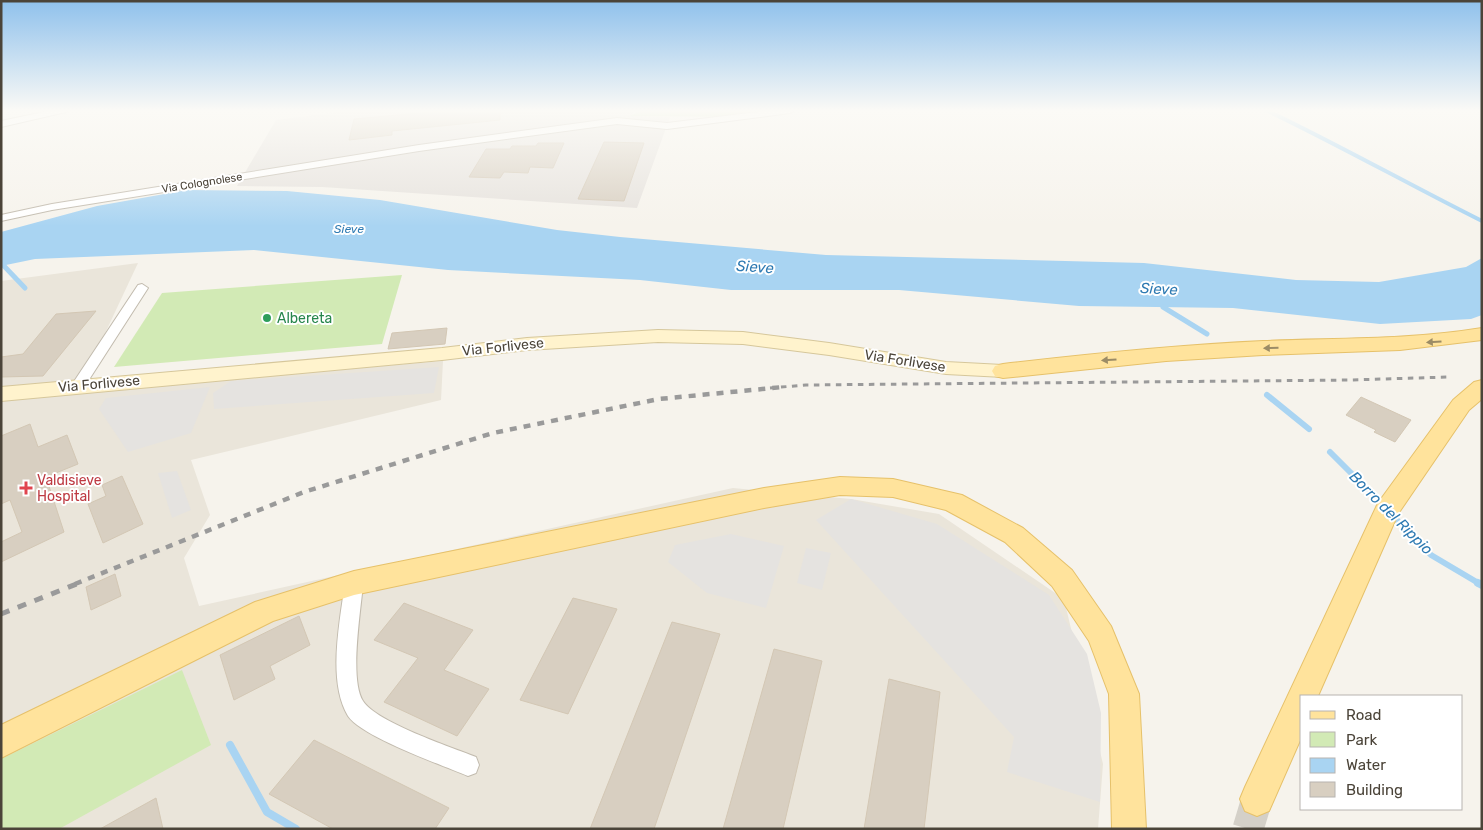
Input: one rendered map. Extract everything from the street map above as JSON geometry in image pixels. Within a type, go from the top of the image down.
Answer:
[{"type":"main road","points":[[1003,371],[1067,363],[1203,352],[1263,348],[1375,346],[1446,341],[1482,334]]},
{"type":"main road","points":[[1304,695],[1387,510],[1461,405],[1482,387]]},
{"type":"main road","points":[[1,742],[201,641],[265,611],[354,584],[764,498],[840,486],[893,488],[952,502],[1014,535],[1062,578],[1101,635],[1124,694],[1129,829]]},
{"type":"main road","points":[[1257,799],[1300,704]]},
{"type":"street","name":"Via Colognolese","points":[[1,218],[52,207],[421,149]]},
{"type":"street","points":[[78,386],[142,288]]},
{"type":"street","name":"Via Forlivese","points":[[1,394],[422,356],[527,344],[658,336],[743,338],[829,349],[946,368],[1003,371]]},
{"type":"street","points":[[354,584],[348,655],[348,687],[356,710],[372,722],[468,765]]},
{"type":"shaded area","points":[[259,149],[658,149],[637,208],[322,187],[237,186]]},
{"type":"shaded area","points":[[138,263],[78,391],[443,361],[441,400],[191,460],[210,515],[184,558],[199,606],[733,488],[851,499],[939,514],[1064,599],[1103,764],[1098,829],[1,829],[1,281]]},
{"type":"shaded area","points":[[439,367],[434,393],[214,409],[213,393],[231,381]]},
{"type":"shaded area","points":[[210,387],[191,433],[128,452],[99,409],[106,398]]},
{"type":"shaded area","points":[[177,471],[191,510],[172,518],[158,473]]},
{"type":"shaded area","points":[[851,499],[937,524],[1049,595],[1087,654],[1101,713],[1100,802],[1007,772],[1014,737],[816,520]]},
{"type":"shaded area","points":[[731,534],[784,546],[766,608],[707,593],[668,562],[675,545]]},
{"type":"shaded area","points":[[806,548],[831,553],[822,590],[797,583]]},
{"type":"green space","name":"Albereta","points":[[402,275],[382,344],[114,367],[162,293]]},
{"type":"green space","points":[[182,670],[211,745],[59,829],[1,829],[1,759]]},
{"type":"water","name":"Sieve","points":[[187,190],[287,191],[380,200],[557,230],[826,255],[1144,263],[1296,280],[1379,282],[1466,267],[1482,258],[1482,315],[1471,319],[1380,324],[1233,308],[1079,306],[899,290],[731,290],[640,280],[448,270],[254,250],[35,259],[1,266],[1,232],[97,206]]},
{"type":"building","points":[[486,149],[561,149],[553,168],[530,167],[528,173],[504,172],[500,178],[469,177]]},
{"type":"building","points":[[601,149],[642,149],[624,201],[578,199]]},
{"type":"building","points":[[96,311],[43,376],[1,377],[1,357],[23,354],[56,314]]},
{"type":"building","points":[[447,328],[445,344],[388,349],[392,333]]},
{"type":"building","points":[[1361,397],[1411,420],[1395,442],[1346,415]]},
{"type":"building","name":"Valdisieve Hospital","points":[[30,424],[38,447],[67,435],[78,464],[46,477],[64,532],[1,562],[1,542],[22,532],[10,500],[1,504],[1,436]]},
{"type":"building","points":[[122,476],[143,524],[103,543],[88,504],[106,496],[102,485]]},
{"type":"building","points":[[115,574],[121,596],[91,610],[86,587]]},
{"type":"building","points":[[573,598],[617,609],[568,714],[520,700]]},
{"type":"building","points":[[404,603],[473,630],[444,670],[489,689],[457,736],[384,702],[418,658],[374,640]]},
{"type":"building","points":[[299,616],[310,645],[270,666],[275,679],[234,700],[220,655]]},
{"type":"building","points":[[672,622],[720,634],[654,829],[590,829]]},
{"type":"building","points":[[774,649],[822,661],[783,829],[723,829]]},
{"type":"building","points":[[889,679],[940,692],[924,829],[864,829]]},
{"type":"building","points":[[314,740],[449,808],[435,829],[333,829],[269,794]]},
{"type":"building","points":[[156,798],[163,829],[100,829]]},
{"type":"waterway","points":[[1343,149],[1482,221]]},
{"type":"waterway","points":[[4,266],[25,288]]},
{"type":"waterway","name":"Borro del Rippio","points":[[1163,307],[1207,334]]},
{"type":"waterway","name":"Borro del Rippio","points":[[1267,395],[1309,429]]},
{"type":"waterway","name":"Borro del Rippio","points":[[1330,452],[1383,505]]},
{"type":"waterway","name":"Borro del Rippio","points":[[1391,514],[1431,555],[1480,584]]},
{"type":"waterway","points":[[230,745],[267,812],[296,829]]},
{"type":"tunnel","points":[[1248,829],[1257,799]]},
{"type":"railway","points":[[770,388],[806,385],[1350,380],[1450,377]]},
{"type":"railway","points":[[75,584],[304,492],[493,433],[659,399],[783,387]]},
{"type":"railway","points":[[1,614],[79,583]]},
{"type":"place","name":"Albereta","points":[[267,318]]},
{"type":"place","name":"Valdisieve Hospital","points":[[26,488]]}]
